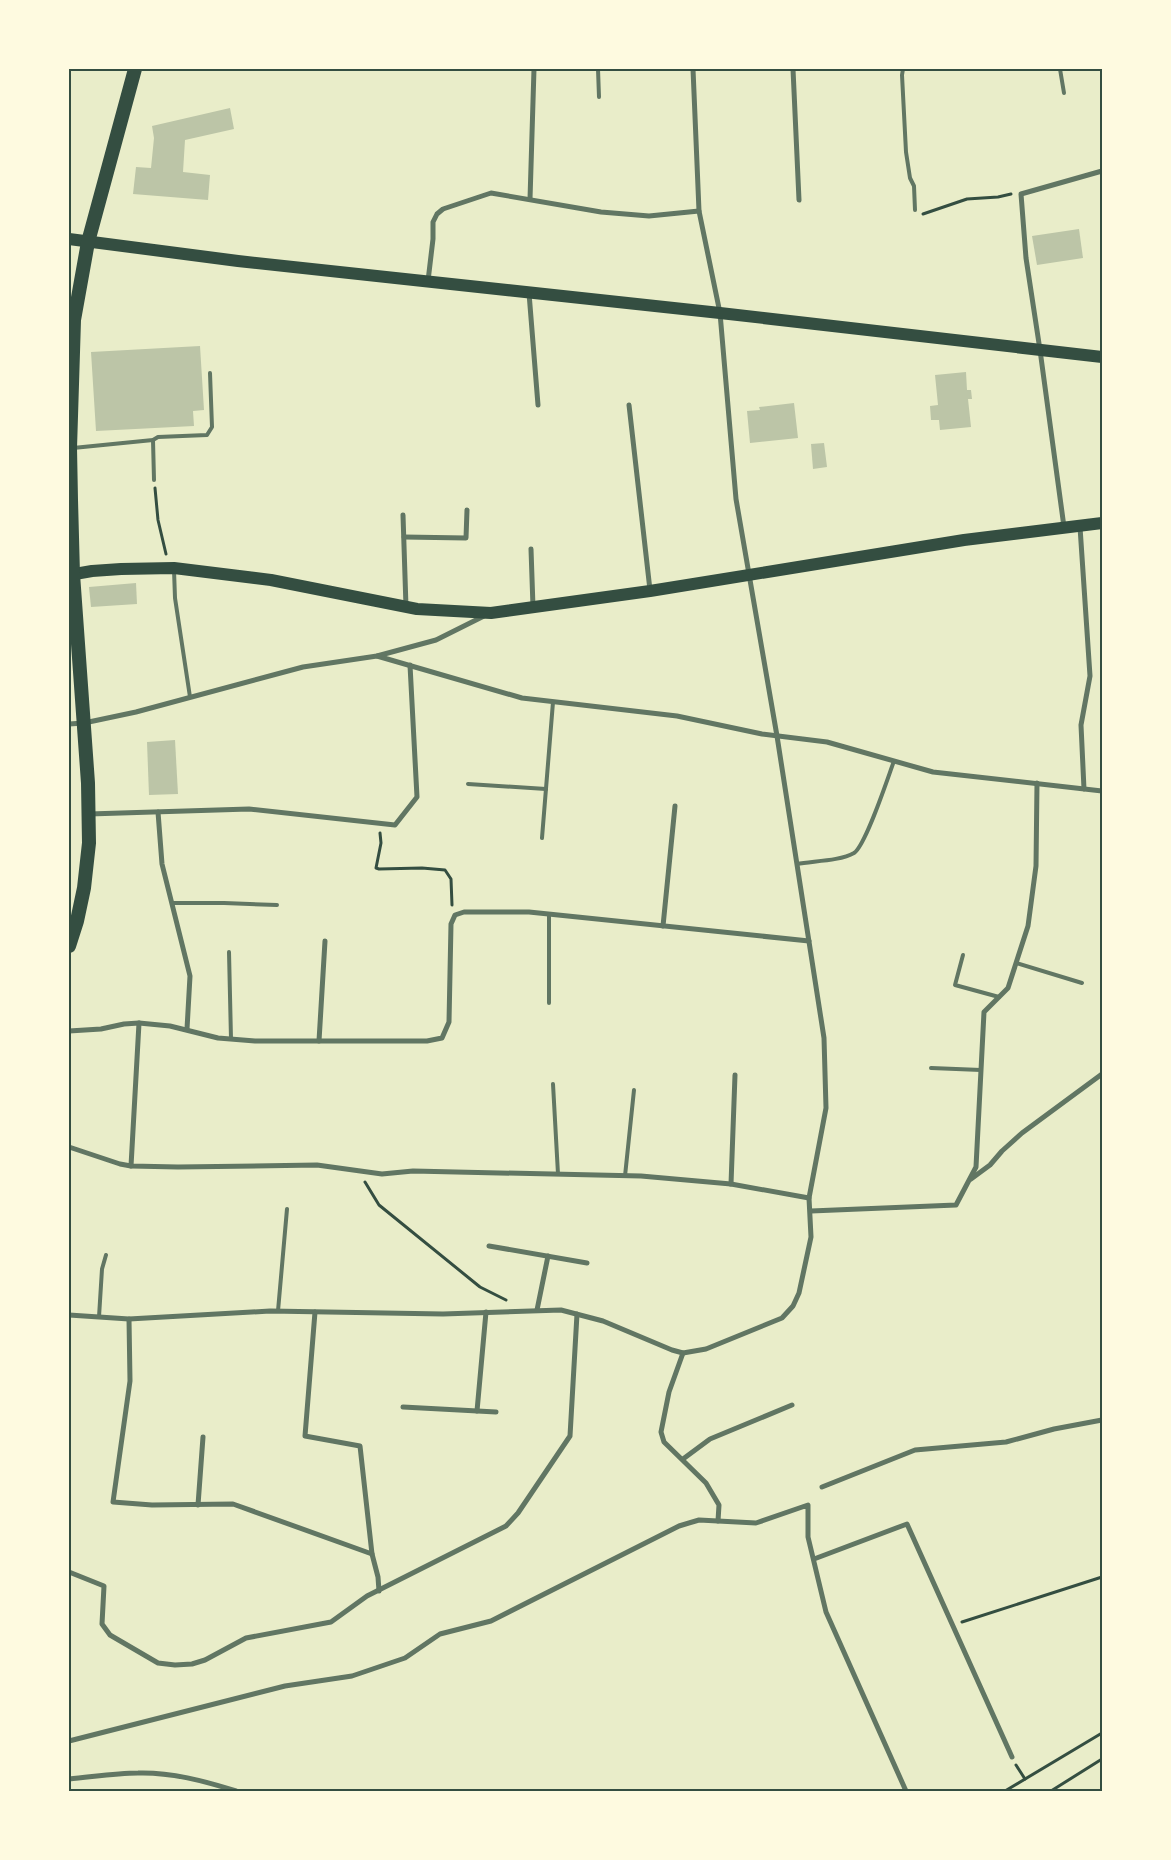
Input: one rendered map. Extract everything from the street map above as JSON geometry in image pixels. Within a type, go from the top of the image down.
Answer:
[{"type":"highway","points":[[69,946],[84,888],[89,843],[84,723],[71,575],[70,448],[74,320],[88,242],[135,69]]},
{"type":"main road","points":[[69,239],[428,282],[1102,357]]},
{"type":"main road","points":[[71,575],[121,569],[172,568],[271,580],[417,609],[491,613],[650,591],[964,540],[1102,523]]},
{"type":"street","points":[[530,199],[534,69]]},
{"type":"street","points":[[69,1315],[129,1319],[278,1311],[442,1314],[562,1310],[603,1321],[683,1353],[706,1349],[782,1318],[793,1306],[799,1293],[811,1237],[809,1198],[826,1108],[824,1038],[777,736],[736,499],[720,313],[699,211],[693,69]]},
{"type":"street","points":[[793,69],[799,200]]},
{"type":"street","points":[[1064,528],[1026,258],[1021,194],[1102,171]]},
{"type":"street","points":[[428,282],[433,222],[437,214],[443,209],[491,193],[601,212],[649,216],[699,211]]},
{"type":"street","points":[[529,293],[538,405]]},
{"type":"street","points":[[629,405],[650,591]]},
{"type":"street","points":[[404,537],[466,538],[467,510]]},
{"type":"street","points":[[404,515],[406,607]]},
{"type":"street","points":[[1080,526],[1090,676],[1081,725],[1084,789]]},
{"type":"street","points":[[531,549],[533,608]]},
{"type":"street","points":[[69,724],[84,723],[136,712],[304,667],[377,656],[436,640],[491,613]]},
{"type":"street","points":[[377,656],[522,698],[677,716],[762,734],[827,742],[933,772],[1102,791]]},
{"type":"street","points":[[88,814],[249,809],[395,825],[418,797],[410,665]]},
{"type":"street","points":[[810,1212],[956,1205],[969,1181],[976,1167],[984,1012],[1008,988],[1028,926],[1036,866],[1037,783]]},
{"type":"street","points":[[663,926],[675,806]]},
{"type":"street","points":[[158,812],[162,864],[190,976],[187,1029]]},
{"type":"street","points":[[69,1031],[102,1029],[139,1023],[170,1026],[218,1038],[231,1039],[294,1042],[427,1041],[442,1038],[449,1022],[450,924],[455,915],[464,912],[529,912],[809,941]]},
{"type":"street","points":[[319,1041],[325,942]]},
{"type":"street","points":[[131,1166],[139,1023]]},
{"type":"street","points":[[969,1181],[990,1165],[1022,1133],[1102,1074]]},
{"type":"street","points":[[731,1184],[735,1076]]},
{"type":"street","points":[[69,1147],[131,1166],[178,1167],[317,1164],[382,1174],[413,1171],[625,1176],[731,1184],[809,1198]]},
{"type":"street","points":[[489,1246],[588,1263]]},
{"type":"street","points":[[537,1310],[548,1256]]},
{"type":"street","points":[[315,1312],[305,1436],[360,1446],[372,1554],[379,1590]]},
{"type":"street","points":[[477,1411],[486,1312]]},
{"type":"street","points":[[69,1572],[104,1586],[102,1624],[110,1635],[158,1663],[192,1664],[205,1660],[246,1638],[331,1622],[367,1596],[506,1526],[518,1513],[570,1436],[577,1314]]},
{"type":"street","points":[[129,1319],[130,1381],[113,1502],[145,1505],[233,1504],[372,1554]]},
{"type":"street","points":[[683,1353],[669,1392],[661,1432],[664,1442],[706,1483],[719,1505],[718,1521]]},
{"type":"street","points":[[683,1460],[710,1439],[792,1405]]},
{"type":"street","points":[[404,1407],[496,1412]]},
{"type":"street","points":[[822,1487],[915,1450],[1006,1442],[1054,1429],[1102,1420]]},
{"type":"street","points":[[198,1505],[203,1436]]},
{"type":"street","points":[[69,1741],[285,1686],[352,1676],[405,1658],[440,1634],[491,1621],[679,1526],[699,1520],[756,1523],[808,1505],[808,1537],[826,1612],[906,1791]]},
{"type":"street","points":[[814,1559],[908,1524],[1012,1757]]},
{"type":"street","points":[[69,1779],[139,1773],[172,1775],[236,1791]]},
{"type":"lane","points":[[598,69],[599,97]]},
{"type":"lane","points":[[903,69],[906,152],[910,178],[914,186],[915,210]]},
{"type":"lane","points":[[1060,69],[1064,93]]},
{"type":"lane","points":[[70,448],[153,440],[158,437],[207,435],[212,427],[210,373]]},
{"type":"lane","points":[[153,440],[154,480]]},
{"type":"lane","points":[[172,568],[190,697]]},
{"type":"lane","points":[[542,838],[553,702]]},
{"type":"lane","points":[[797,864],[846,856],[856,851],[870,826],[894,761]]},
{"type":"lane","points":[[468,784],[546,789]]},
{"type":"lane","points":[[172,904],[277,905]]},
{"type":"lane","points":[[549,915],[549,1003]]},
{"type":"lane","points":[[229,952],[231,1039]]},
{"type":"lane","points":[[963,954],[956,985],[999,998]]},
{"type":"lane","points":[[1016,963],[1082,983]]},
{"type":"lane","points":[[931,1068],[981,1070]]},
{"type":"lane","points":[[553,1084],[558,1174]]},
{"type":"lane","points":[[625,1176],[634,1090]]},
{"type":"lane","points":[[278,1311],[287,1209]]},
{"type":"lane","points":[[99,1317],[102,1270],[106,1255]]},
{"type":"path","points":[[915,210],[919,215],[967,199],[1021,194]]},
{"type":"path","points":[[154,480],[158,520],[172,568]]},
{"type":"path","points":[[379,823],[381,843],[376,868],[445,870],[451,879],[452,907],[455,915]]},
{"type":"path","points":[[360,1172],[379,1205],[480,1287],[526,1310]]},
{"type":"path","points":[[953,1625],[1102,1577]]},
{"type":"path","points":[[1005,1791],[1102,1734]]},
{"type":"path","points":[[1012,1757],[1025,1779]]},
{"type":"path","points":[[1051,1791],[1102,1759]]},
{"type":"building","points":[[230,108],[234,129],[185,140],[183,172],[210,175],[208,200],[133,194],[136,167],[151,168],[154,138],[152,126]]},
{"type":"building","points":[[1079,229],[1083,258],[1037,265],[1032,236]]},
{"type":"building","points":[[200,346],[204,410],[193,411],[194,426],[96,431],[91,352]]},
{"type":"building","points":[[966,372],[967,390],[971,390],[972,399],[968,399],[971,427],[940,430],[939,420],[931,420],[930,406],[938,405],[935,375]]},
{"type":"building","points":[[794,403],[798,438],[750,443],[747,411],[760,410],[759,407]]},
{"type":"building","points":[[824,443],[827,467],[813,469],[811,444]]},
{"type":"building","points":[[136,583],[137,604],[91,607],[89,587]]},
{"type":"building","points":[[175,740],[178,794],[149,795],[147,742]]}]
